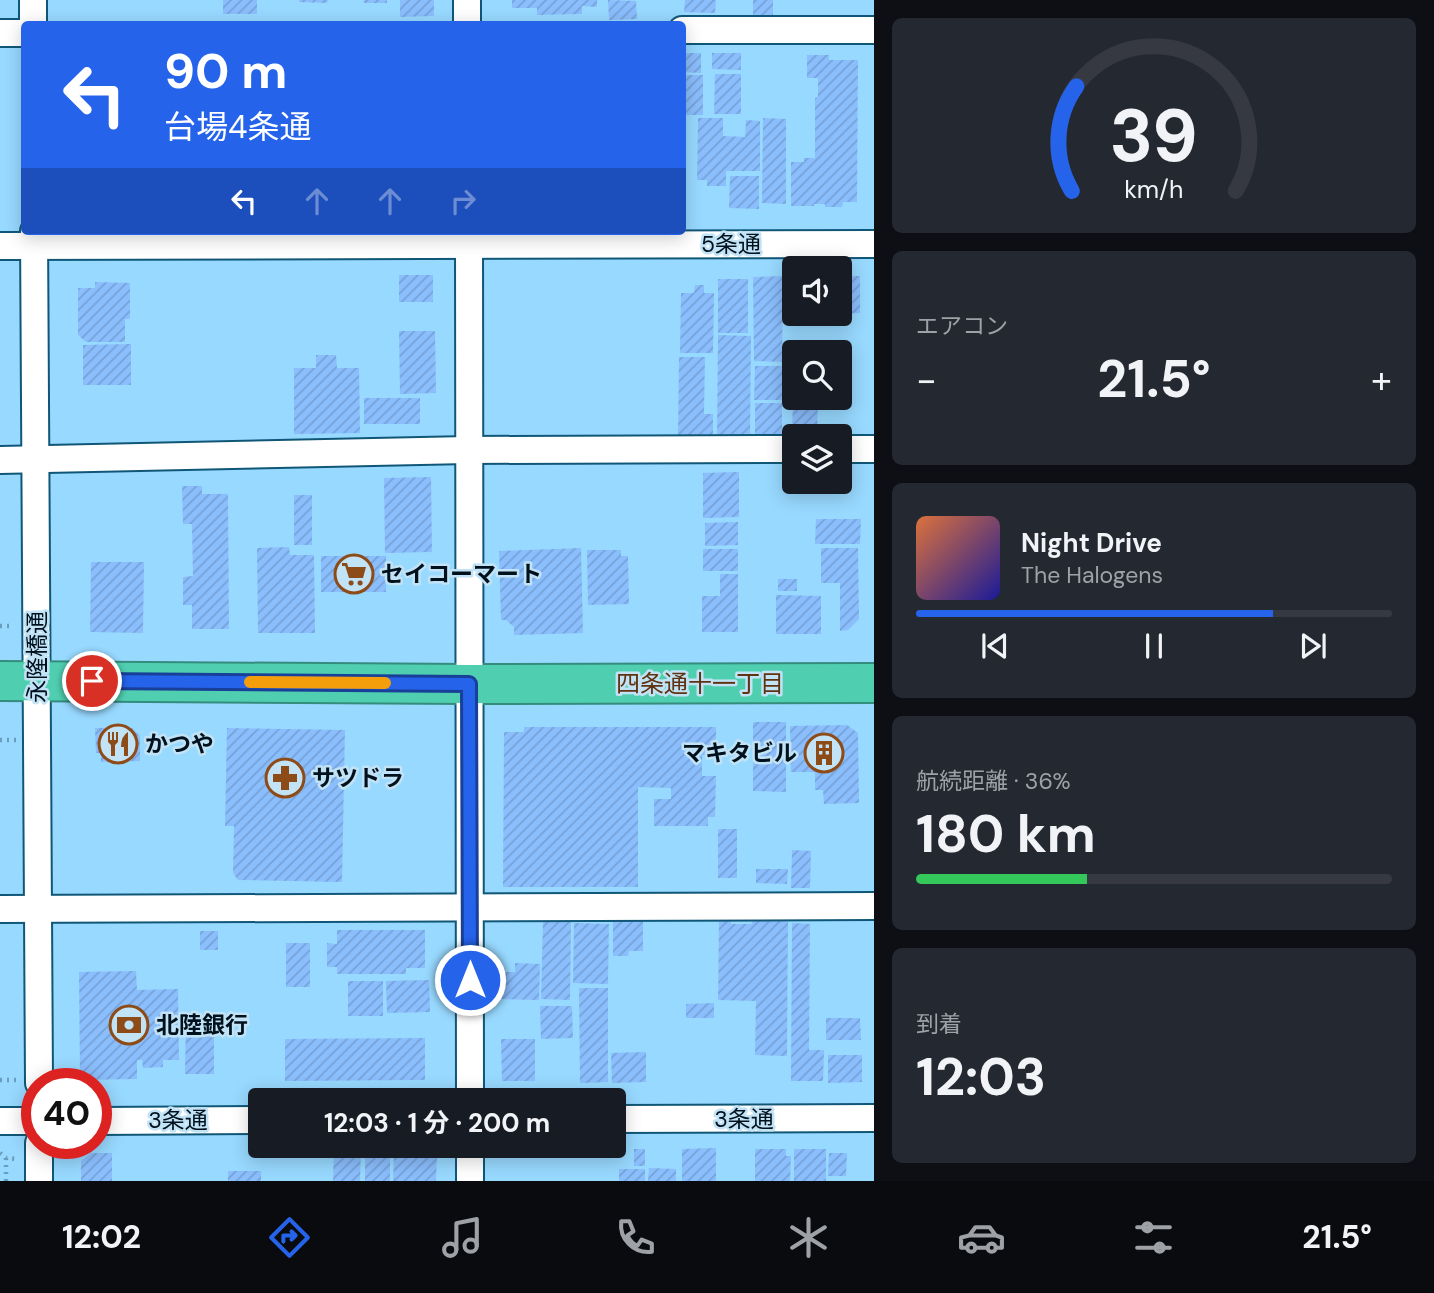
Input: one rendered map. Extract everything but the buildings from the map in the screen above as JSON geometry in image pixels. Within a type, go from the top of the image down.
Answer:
[{"type":"highway","points":[[0,681],[874,683]]},
{"type":"street","points":[[33,0],[33,21]]},
{"type":"street","points":[[467,0],[467,21]]},
{"type":"street","points":[[686,30],[874,30]]},
{"type":"street","points":[[0,33],[21,33]]},
{"type":"street","points":[[469,238],[470,1088]]},
{"type":"street","name":"5条通","points":[[0,246],[34,239],[469,238],[874,244]]},
{"type":"street","name":"永隆橋通","points":[[34,239],[39,1068]]},
{"type":"street","points":[[0,460],[468,450],[782,449]]},
{"type":"street","points":[[852,449],[874,449]]},
{"type":"street","points":[[0,909],[874,906]]},
{"type":"street","name":"3条通","points":[[626,1119],[874,1118]]},
{"type":"street","name":"3条通","points":[[112,1121],[248,1120]]},
{"type":"street","points":[[0,1121],[21,1121]]},
{"type":"street","points":[[470,1158],[470,1181]]},
{"type":"street","points":[[39,1159],[39,1181]]},
{"type":"path","points":[[0,1153],[6,1158],[6,1181]]},
{"type":"slow traffic","points":[[250,682],[385,683]]},
{"type":"place","name":"セイコーマート","points":[[354,574]]},
{"type":"place","name":"かつや","points":[[118,744]]},
{"type":"place","name":"マキタビル","points":[[824,753]]},
{"type":"place","name":"サツドラ","points":[[285,778]]},
{"type":"place","name":"北陸銀行","points":[[129,1025]]},
{"type":"district","name":"四条通十一丁目","points":[[700,683]]},
{"type":"route","points":[[92,681],[469,684],[470,980]]}]
